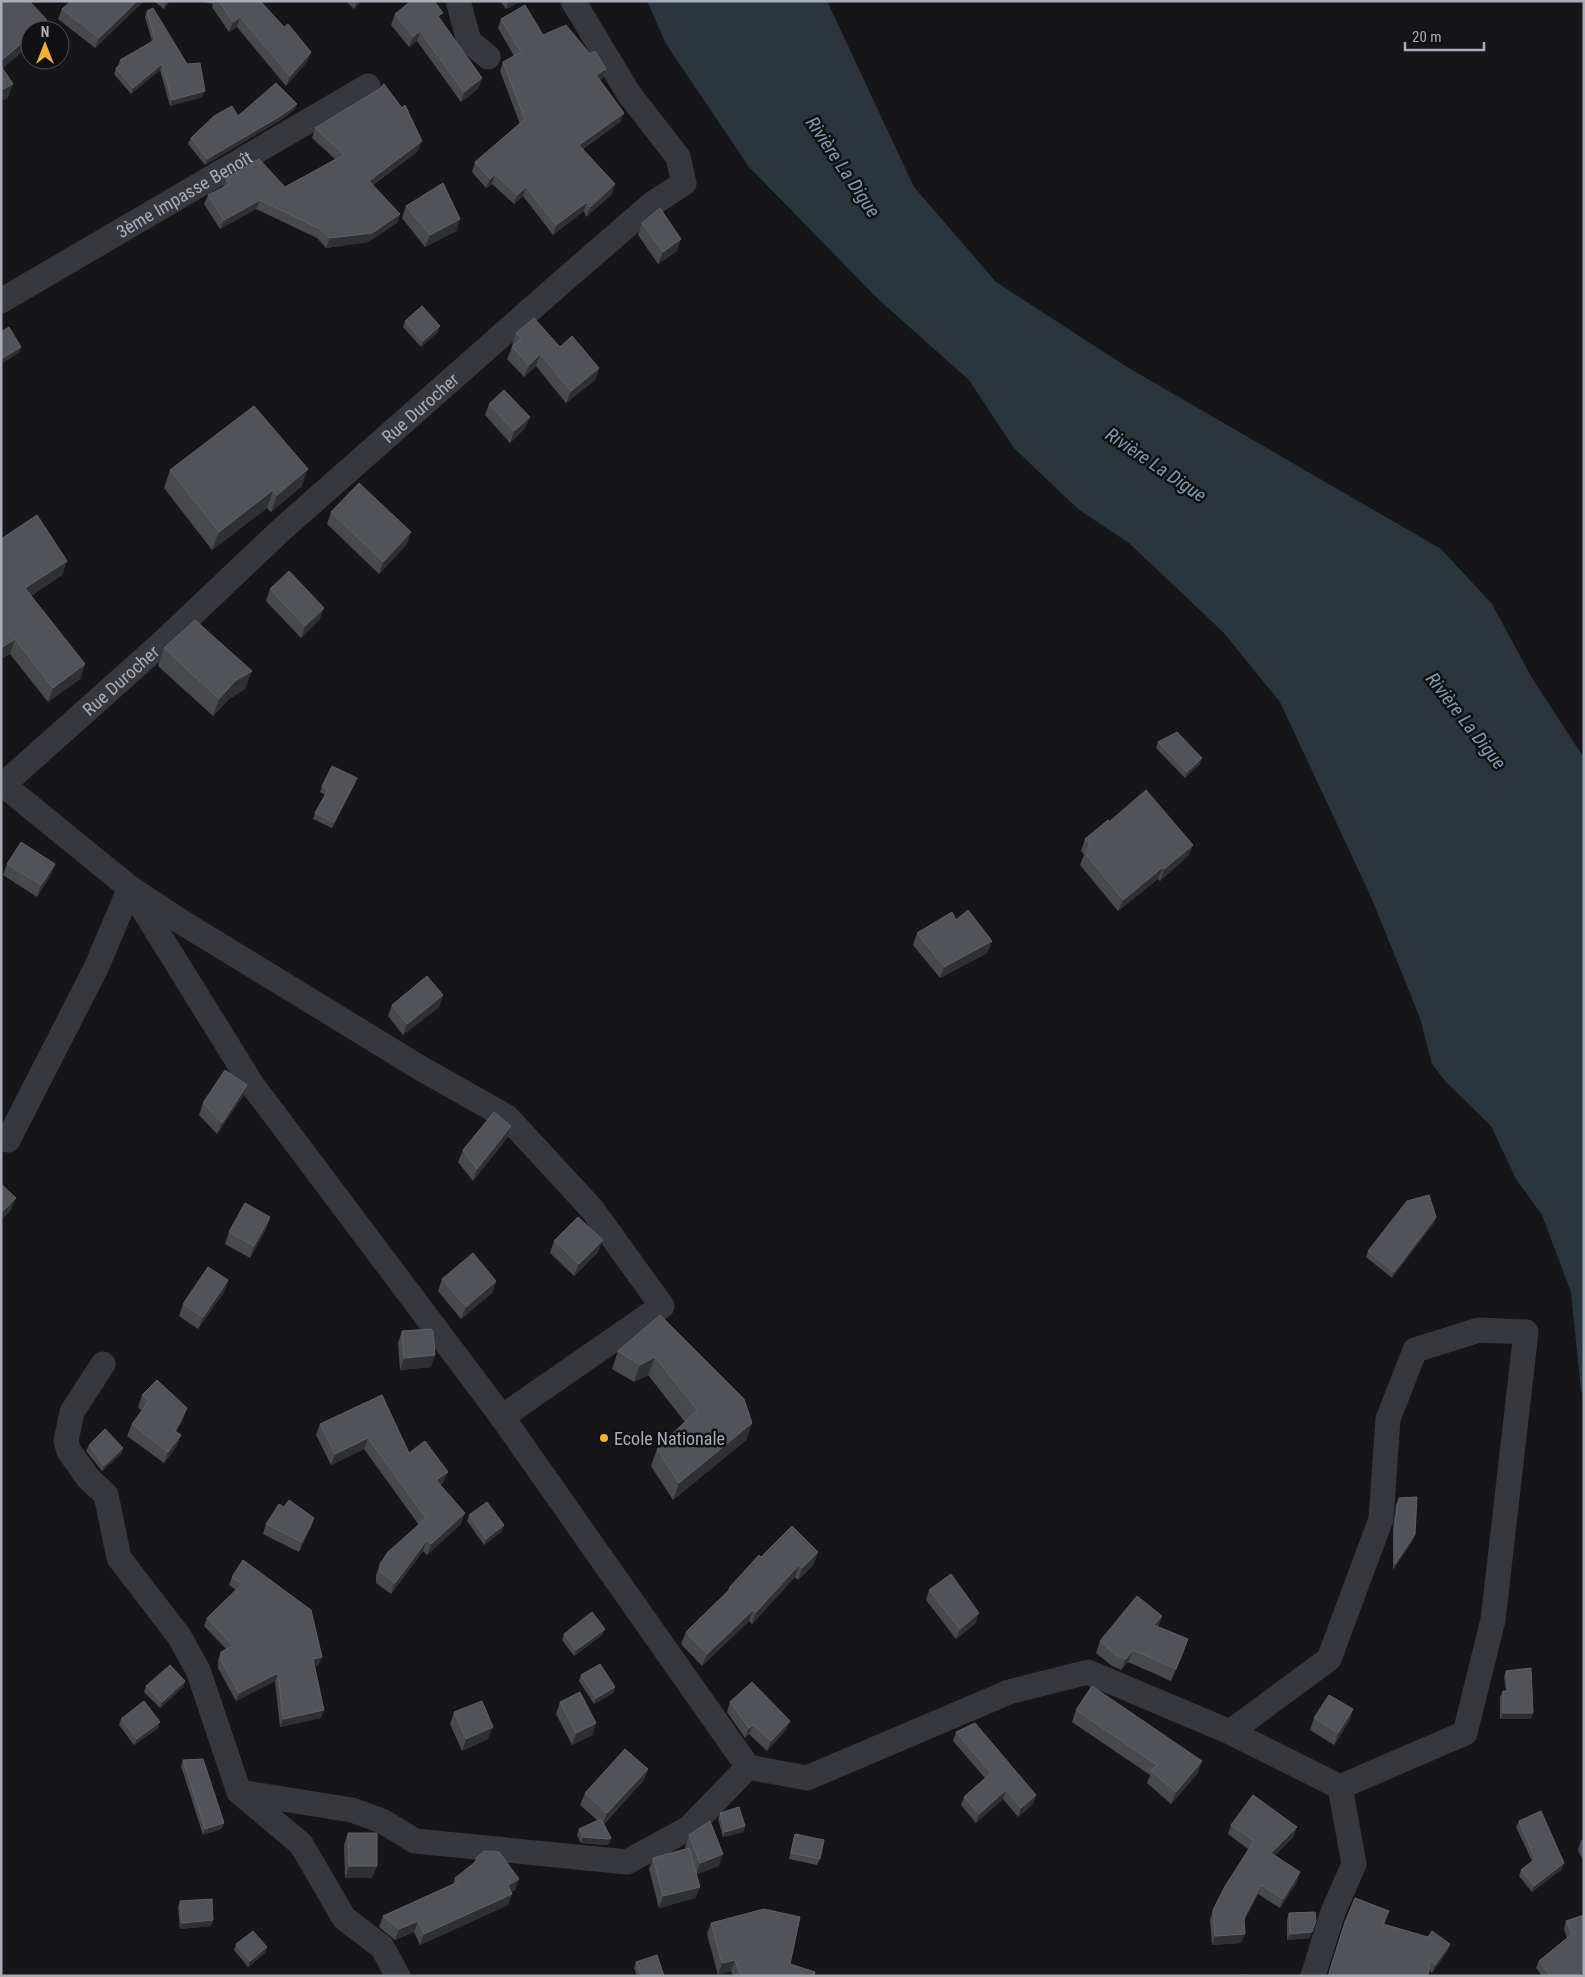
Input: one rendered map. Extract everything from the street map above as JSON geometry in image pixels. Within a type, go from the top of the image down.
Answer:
[{"type":"street","points":[[458,1],[469,41],[488,57]]},
{"type":"street","name":"Rue Durocher","points":[[2,784],[163,642],[280,531],[562,282],[652,204],[684,183],[678,157],[629,94],[573,1]]},
{"type":"street","name":"3ème Impasse Benoît","points":[[1,301],[368,86]]},
{"type":"street","points":[[2,784],[130,888],[188,926],[422,1069],[507,1117],[592,1209],[662,1306],[502,1417]]},
{"type":"street","points":[[8,1140],[96,968],[130,888]]},
{"type":"street","points":[[130,888],[253,1086],[502,1417],[748,1767],[807,1778],[1009,1692],[1088,1672],[1230,1732],[1340,1787],[1465,1733],[1493,1620],[1526,1332],[1478,1330],[1415,1350],[1388,1419],[1381,1519],[1329,1659],[1230,1732]]},
{"type":"street","points":[[103,1364],[72,1412],[66,1440],[69,1451],[88,1478],[106,1496],[119,1558],[178,1636],[198,1670],[239,1792],[301,1844],[344,1918],[382,1947],[398,1976]]},
{"type":"street","points":[[239,1792],[352,1810],[382,1821],[415,1841],[627,1862],[690,1828],[748,1767]]},
{"type":"street","points":[[1313,1976],[1333,1912],[1354,1864],[1340,1787]]},
{"type":"water","name":"Rivière La Digue","points":[[647,1],[827,1],[914,187],[996,282],[1127,367],[1441,549],[1492,604],[1532,678],[1584,758],[1584,1396],[1581,1391],[1571,1292],[1542,1215],[1516,1179],[1491,1126],[1446,1082],[1432,1064],[1420,1018],[1371,897],[1280,702],[1223,632],[1129,543],[1078,509],[1014,448],[969,380],[878,299],[749,167],[666,44]]},
{"type":"building","points":[[1,1],[29,1],[47,20],[20,20],[20,45],[1,61]]},
{"type":"building","points":[[71,1],[137,1],[99,38],[62,9]]},
{"type":"building","points":[[219,1],[260,1],[284,27],[288,24],[311,52],[290,76],[240,17],[233,22]]},
{"type":"building","points":[[411,1],[434,1],[443,13],[438,16],[482,78],[464,92],[420,31],[413,37],[395,14]]},
{"type":"building","points":[[525,5],[543,35],[566,25],[590,54],[595,51],[606,69],[596,75],[624,113],[579,145],[615,184],[590,207],[587,202],[556,225],[526,187],[517,195],[495,174],[490,179],[475,162],[525,119],[503,62],[521,52],[501,19]]},
{"type":"building","points":[[153,8],[187,64],[200,63],[205,91],[172,100],[162,64],[133,88],[116,68],[123,63],[120,60],[155,40],[147,11]]},
{"type":"building","points":[[1,66],[13,84],[1,90]]},
{"type":"building","points":[[276,83],[297,104],[282,115],[207,159],[191,138],[214,116],[232,106],[238,116]]},
{"type":"building","points":[[384,84],[402,108],[405,105],[422,141],[369,181],[400,214],[372,233],[330,238],[320,229],[260,200],[224,220],[208,195],[230,184],[226,179],[259,159],[285,187],[344,155],[315,128],[379,89]]},
{"type":"building","points":[[443,183],[460,219],[430,235],[406,206]]},
{"type":"building","points":[[660,208],[681,239],[663,252],[642,223]]},
{"type":"building","points":[[422,306],[440,326],[423,341],[405,321]]},
{"type":"building","points":[[534,318],[560,347],[572,336],[599,368],[571,391],[540,354],[529,365],[512,347],[521,338],[516,333]]},
{"type":"building","points":[[9,327],[21,347],[1,359],[1,332]]},
{"type":"building","points":[[504,390],[530,417],[514,431],[489,404]]},
{"type":"building","points":[[254,406],[308,469],[277,495],[273,490],[219,532],[170,470]]},
{"type":"building","points":[[359,483],[411,532],[383,562],[331,512]]},
{"type":"building","points":[[37,515],[67,561],[25,588],[85,664],[53,688],[15,639],[1,648],[1,539]]},
{"type":"building","points":[[289,571],[324,608],[305,626],[270,589]]},
{"type":"building","points":[[195,620],[252,671],[235,681],[219,699],[164,648]]},
{"type":"building","points":[[1177,732],[1202,758],[1187,772],[1158,742]]},
{"type":"building","points":[[332,766],[357,778],[334,822],[315,813],[328,790],[322,786]]},
{"type":"building","points":[[1146,790],[1193,845],[1123,900],[1085,853],[1090,845],[1085,839],[1108,820],[1109,822]]},
{"type":"building","points":[[21,842],[55,864],[41,885],[7,864]]},
{"type":"building","points":[[968,910],[992,941],[944,967],[917,933],[952,912],[956,920]]},
{"type":"building","points":[[427,976],[443,995],[407,1024],[392,1005]]},
{"type":"building","points":[[225,1070],[247,1085],[222,1123],[203,1103]]},
{"type":"building","points":[[494,1112],[511,1126],[477,1169],[463,1150]]},
{"type":"building","points":[[1,1184],[16,1198],[1,1213]]},
{"type":"building","points":[[1429,1195],[1436,1217],[1394,1272],[1368,1251],[1407,1201]]},
{"type":"building","points":[[245,1203],[270,1217],[254,1246],[229,1232]]},
{"type":"building","points":[[578,1217],[603,1240],[579,1264],[554,1241]]},
{"type":"building","points":[[473,1253],[496,1281],[466,1307],[442,1279]]},
{"type":"building","points":[[208,1267],[228,1280],[203,1317],[183,1304]]},
{"type":"building","points":[[660,1315],[744,1399],[752,1423],[679,1483],[657,1449],[697,1410],[655,1357],[640,1365],[618,1351]]},
{"type":"building","points":[[431,1329],[433,1331],[435,1355],[404,1358],[402,1331]]},
{"type":"building","points":[[157,1380],[187,1408],[175,1431],[181,1435],[168,1452],[132,1424],[149,1401],[142,1395]]},
{"type":"building","points":[[382,1395],[409,1453],[425,1441],[448,1472],[436,1480],[465,1513],[431,1544],[427,1540],[395,1583],[380,1572],[380,1564],[388,1552],[426,1518],[368,1438],[335,1454],[320,1424]]},
{"type":"building","points":[[105,1429],[123,1448],[104,1466],[89,1445]]},
{"type":"building","points":[[1417,1497],[1415,1534],[1395,1564],[1395,1523],[1399,1498]]},
{"type":"building","points":[[289,1500],[314,1518],[302,1542],[266,1524],[279,1504],[284,1507]]},
{"type":"building","points":[[487,1502],[504,1525],[486,1539],[469,1515]]},
{"type":"building","points":[[792,1526],[818,1552],[802,1568],[799,1565],[756,1612],[753,1610],[707,1654],[686,1632],[730,1589],[759,1555],[761,1557]]},
{"type":"building","points":[[243,1560],[311,1610],[322,1657],[313,1659],[324,1710],[283,1719],[278,1673],[239,1693],[221,1660],[221,1652],[233,1646],[207,1618],[242,1584],[232,1577]]},
{"type":"building","points":[[951,1574],[979,1613],[960,1629],[929,1590]]},
{"type":"building","points":[[1137,1596],[1162,1616],[1154,1625],[1188,1639],[1176,1669],[1133,1650],[1126,1659],[1116,1655],[1100,1641]]},
{"type":"building","points":[[592,1612],[605,1629],[576,1650],[564,1634]]},
{"type":"building","points":[[600,1664],[615,1687],[596,1698],[581,1675]]},
{"type":"building","points":[[170,1665],[185,1681],[162,1702],[146,1686]]},
{"type":"building","points":[[1531,1668],[1533,1713],[1503,1713],[1503,1691],[1508,1691],[1506,1671]]},
{"type":"building","points":[[752,1682],[790,1721],[771,1741],[753,1725],[749,1728],[730,1702]]},
{"type":"building","points":[[1092,1686],[1202,1761],[1176,1792],[1151,1771],[1157,1765],[1076,1710]]},
{"type":"building","points":[[580,1692],[596,1723],[576,1733],[560,1702]]},
{"type":"building","points":[[1329,1695],[1353,1709],[1338,1733],[1314,1718]]},
{"type":"building","points":[[144,1701],[160,1722],[137,1739],[121,1719]]},
{"type":"building","points":[[482,1701],[493,1727],[466,1739],[454,1712]]},
{"type":"building","points":[[975,1723],[1036,1795],[1021,1808],[1006,1790],[979,1814],[964,1797],[991,1773],[956,1732]]},
{"type":"building","points":[[625,1749],[648,1769],[607,1813],[585,1793]]},
{"type":"building","points":[[203,1759],[224,1823],[205,1829],[183,1760]]},
{"type":"building","points":[[1253,1795],[1297,1827],[1271,1853],[1300,1872],[1283,1899],[1261,1885],[1244,1918],[1245,1934],[1215,1936],[1213,1910],[1224,1888],[1254,1841],[1231,1825]]},
{"type":"building","points":[[739,1807],[745,1826],[725,1832],[720,1813]]},
{"type":"building","points":[[1541,1811],[1564,1863],[1534,1886],[1521,1870],[1535,1859],[1519,1821]]},
{"type":"building","points":[[601,1819],[611,1838],[583,1837],[579,1829]]},
{"type":"building","points":[[710,1821],[723,1854],[700,1863],[689,1835]]},
{"type":"building","points":[[348,1833],[377,1833],[377,1866],[349,1866]]},
{"type":"building","points":[[795,1834],[824,1840],[820,1859],[791,1853]]},
{"type":"building","points":[[689,1848],[700,1887],[663,1896],[653,1858]]},
{"type":"building","points":[[484,1851],[499,1852],[519,1879],[508,1885],[512,1894],[424,1934],[418,1921],[399,1929],[383,1916],[458,1882],[455,1878],[478,1860],[476,1858]]},
{"type":"building","points":[[1355,1898],[1389,1911],[1383,1924],[1428,1937],[1432,1931],[1450,1944],[1435,1965],[1430,1959],[1428,1976],[1329,1976],[1345,1922]]},
{"type":"building","points":[[212,1899],[213,1920],[182,1923],[180,1901]]},
{"type":"building","points":[[764,1909],[800,1917],[790,1964],[815,1972],[814,1976],[741,1976],[735,1960],[722,1963],[711,1923]]},
{"type":"building","points":[[1315,1912],[1316,1921],[1312,1932],[1290,1934],[1289,1913]]},
{"type":"building","points":[[1584,1915],[1584,1971],[1577,1976],[1551,1976],[1539,1961],[1572,1934],[1566,1921]]},
{"type":"building","points":[[253,1931],[267,1947],[250,1961],[236,1944]]},
{"type":"building","points":[[657,1955],[664,1976],[641,1976],[636,1962]]},
{"type":"place","name":"Ecole Nationale","points":[[604,1438]]}]
